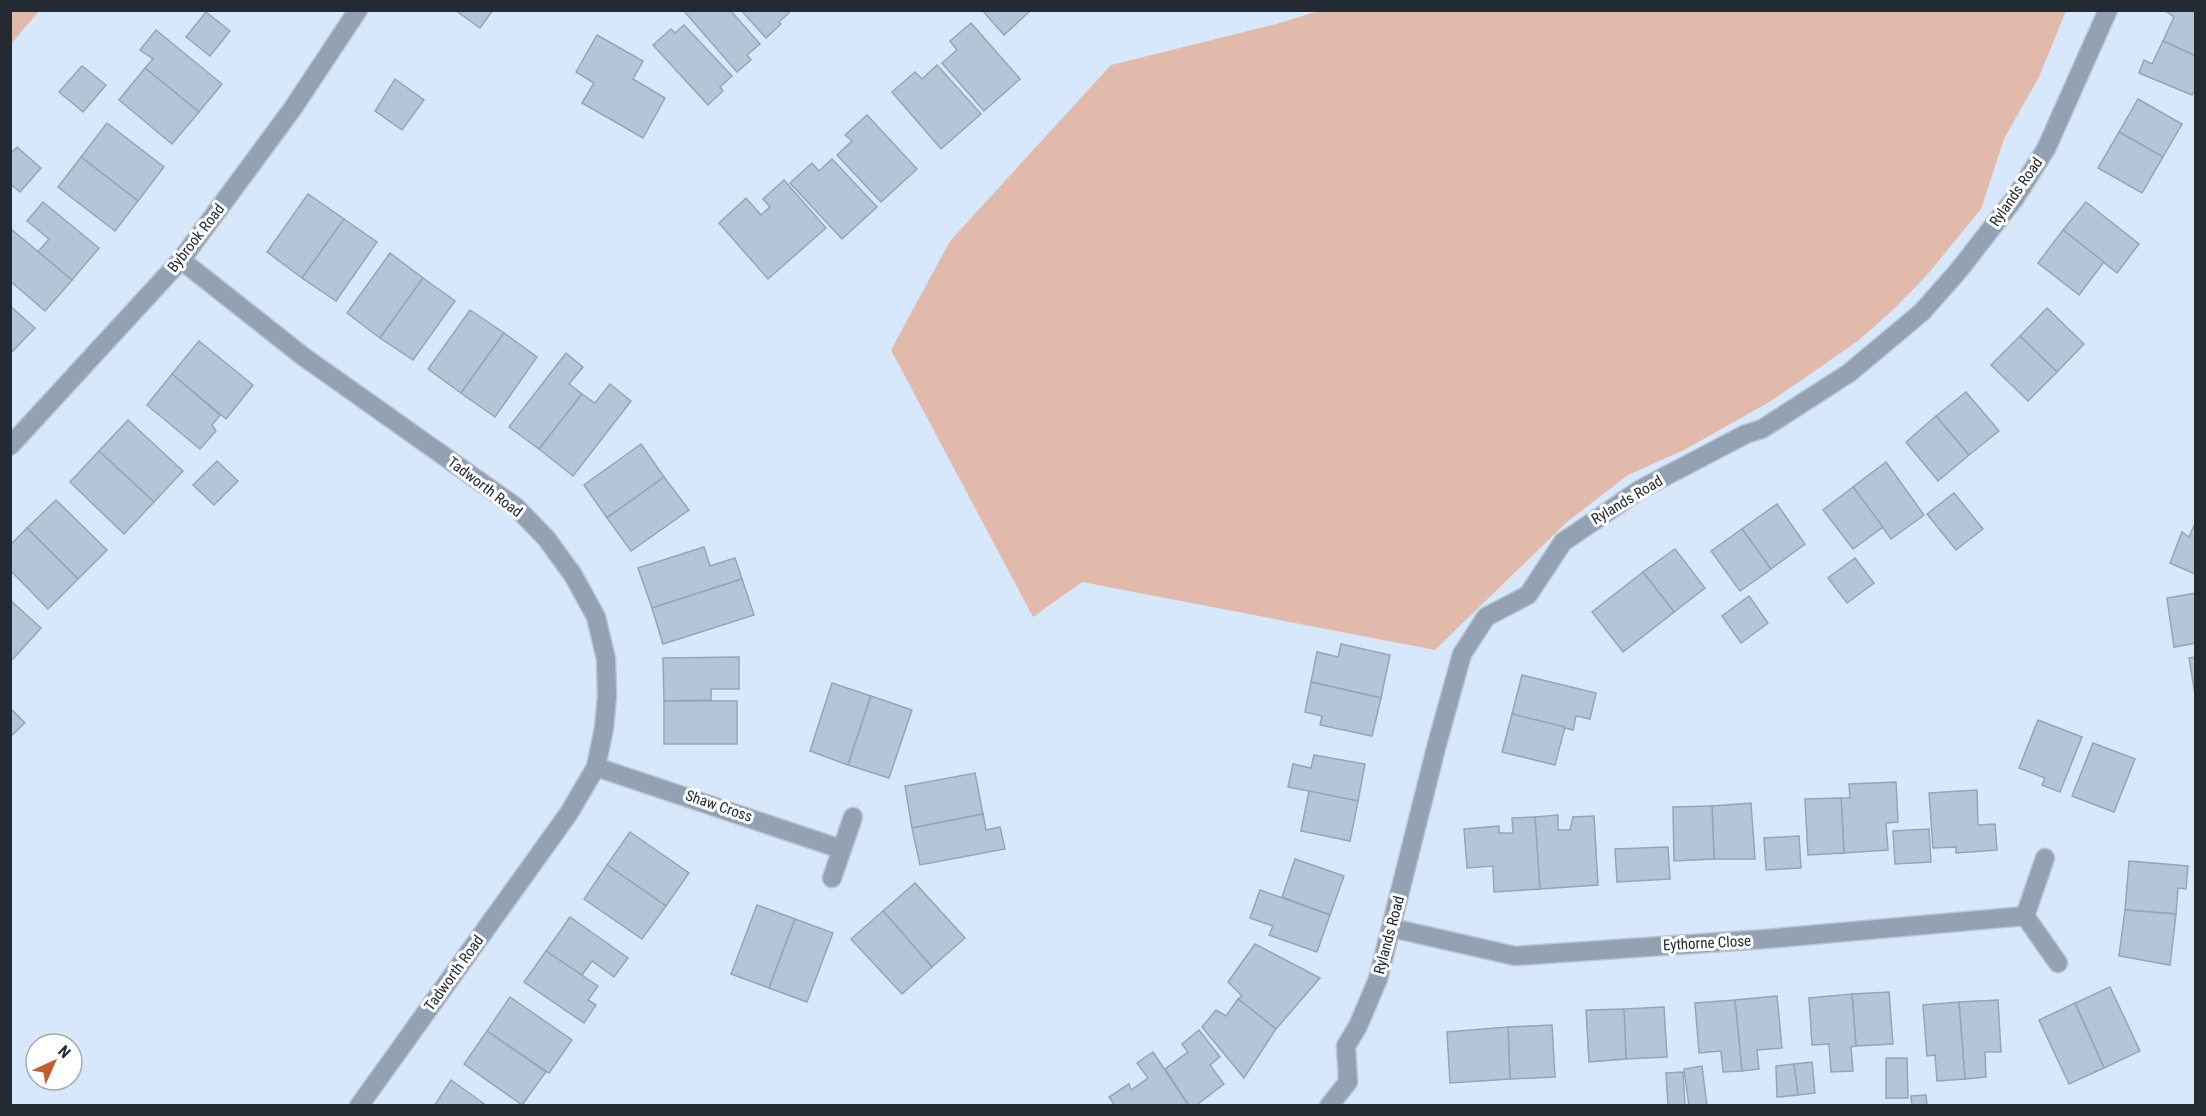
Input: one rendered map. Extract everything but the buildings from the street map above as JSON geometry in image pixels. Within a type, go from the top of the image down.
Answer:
[{"type":"street","name":"Bybrook Road","points":[[10,446],[181,260],[293,108],[358,10]]},
{"type":"street","name":"Rylands Road","points":[[1329,1106],[1348,1082],[1346,1046],[1358,1026],[1378,979],[1462,654],[1486,617],[1528,595],[1563,542],[1593,520],[1641,489],[1746,434],[1762,429],[1849,373],[1922,312],[1959,270],[2015,198],[2046,149],[2108,10]]},
{"type":"street","name":"Tadworth Road","points":[[181,260],[304,357],[516,507],[546,538],[573,575],[596,617],[606,659],[607,696],[604,728],[596,766],[569,813],[360,1106]]},
{"type":"street","name":"Shaw Cross","points":[[596,766],[841,849]]},
{"type":"street","points":[[832,878],[853,818]]},
{"type":"street","points":[[2045,858],[2025,916],[2058,963]]},
{"type":"street","name":"Eythorne Close","points":[[1392,928],[1515,956],[1765,939],[2025,916]]},
{"type":"shaded area","points":[[10,11],[39,11],[11,44]]},
{"type":"shaded area","points":[[1319,11],[2066,11],[2039,77],[2004,139],[1981,209],[1927,275],[1895,308],[1858,341],[1771,401],[1686,449],[1628,475],[1567,522],[1435,650],[1082,582],[1033,617],[891,350],[950,241],[1111,65]]}]
